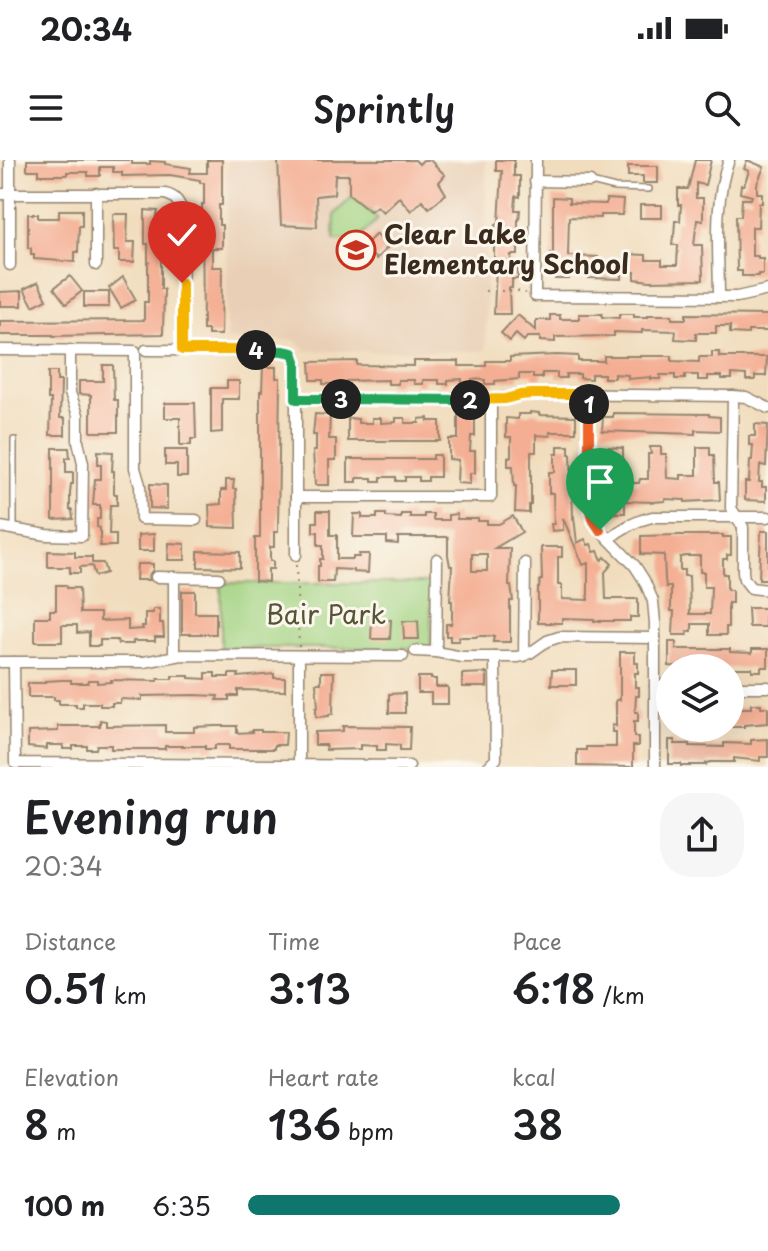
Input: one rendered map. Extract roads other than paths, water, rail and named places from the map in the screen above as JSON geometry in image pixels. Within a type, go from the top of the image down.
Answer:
[{"type":"street","points":[[10,160],[5,194],[10,265]]},
{"type":"street","points":[[536,160],[535,296],[719,297],[746,296],[768,290]]},
{"type":"street","points":[[719,297],[720,199],[729,160]]},
{"type":"street","points":[[535,181],[590,182]]},
{"type":"street","points":[[96,193],[96,265]]},
{"type":"street","points":[[5,194],[172,196],[179,203],[183,215],[182,350]]},
{"type":"street","points":[[0,350],[293,353],[296,361],[296,555]]},
{"type":"street","points":[[0,527],[47,535],[82,536],[83,463],[78,441],[78,415],[70,393],[70,350]]},
{"type":"street","points":[[140,350],[135,468],[140,485],[141,519],[196,520]]},
{"type":"street","points":[[296,399],[491,400],[532,394],[733,396],[746,397],[768,408]]},
{"type":"street","points":[[589,394],[589,505],[594,521],[635,566],[649,591],[654,612],[655,767]]},
{"type":"street","points":[[733,396],[731,508],[743,527],[744,579],[751,588],[768,590]]},
{"type":"street","points":[[296,497],[491,497],[491,400]]},
{"type":"street","points":[[609,539],[623,527],[652,517],[768,517]]},
{"type":"street","points":[[436,652],[437,559]]},
{"type":"street","points":[[524,656],[525,563]]},
{"type":"street","points":[[156,577],[219,578]]},
{"type":"street","points":[[174,577],[174,656]]},
{"type":"street","points":[[415,651],[462,657],[524,656],[559,637],[655,638]]},
{"type":"street","points":[[0,662],[144,662],[174,656],[403,656]]},
{"type":"street","points":[[299,656],[299,765]]},
{"type":"street","points":[[488,767],[496,759],[495,657]]},
{"type":"street","points":[[14,662],[15,763],[409,766]]},
{"type":"street","points":[[744,687],[768,687]]},
{"type":"lane","points":[[590,182],[615,188],[649,189]]},
{"type":"lane","points":[[14,440],[14,528]]},
{"type":"place","name":"Clear Lake Elementary School","points":[[356,250]]},
{"type":"park label","name":"Bair Park","points":[[326,615]]}]
